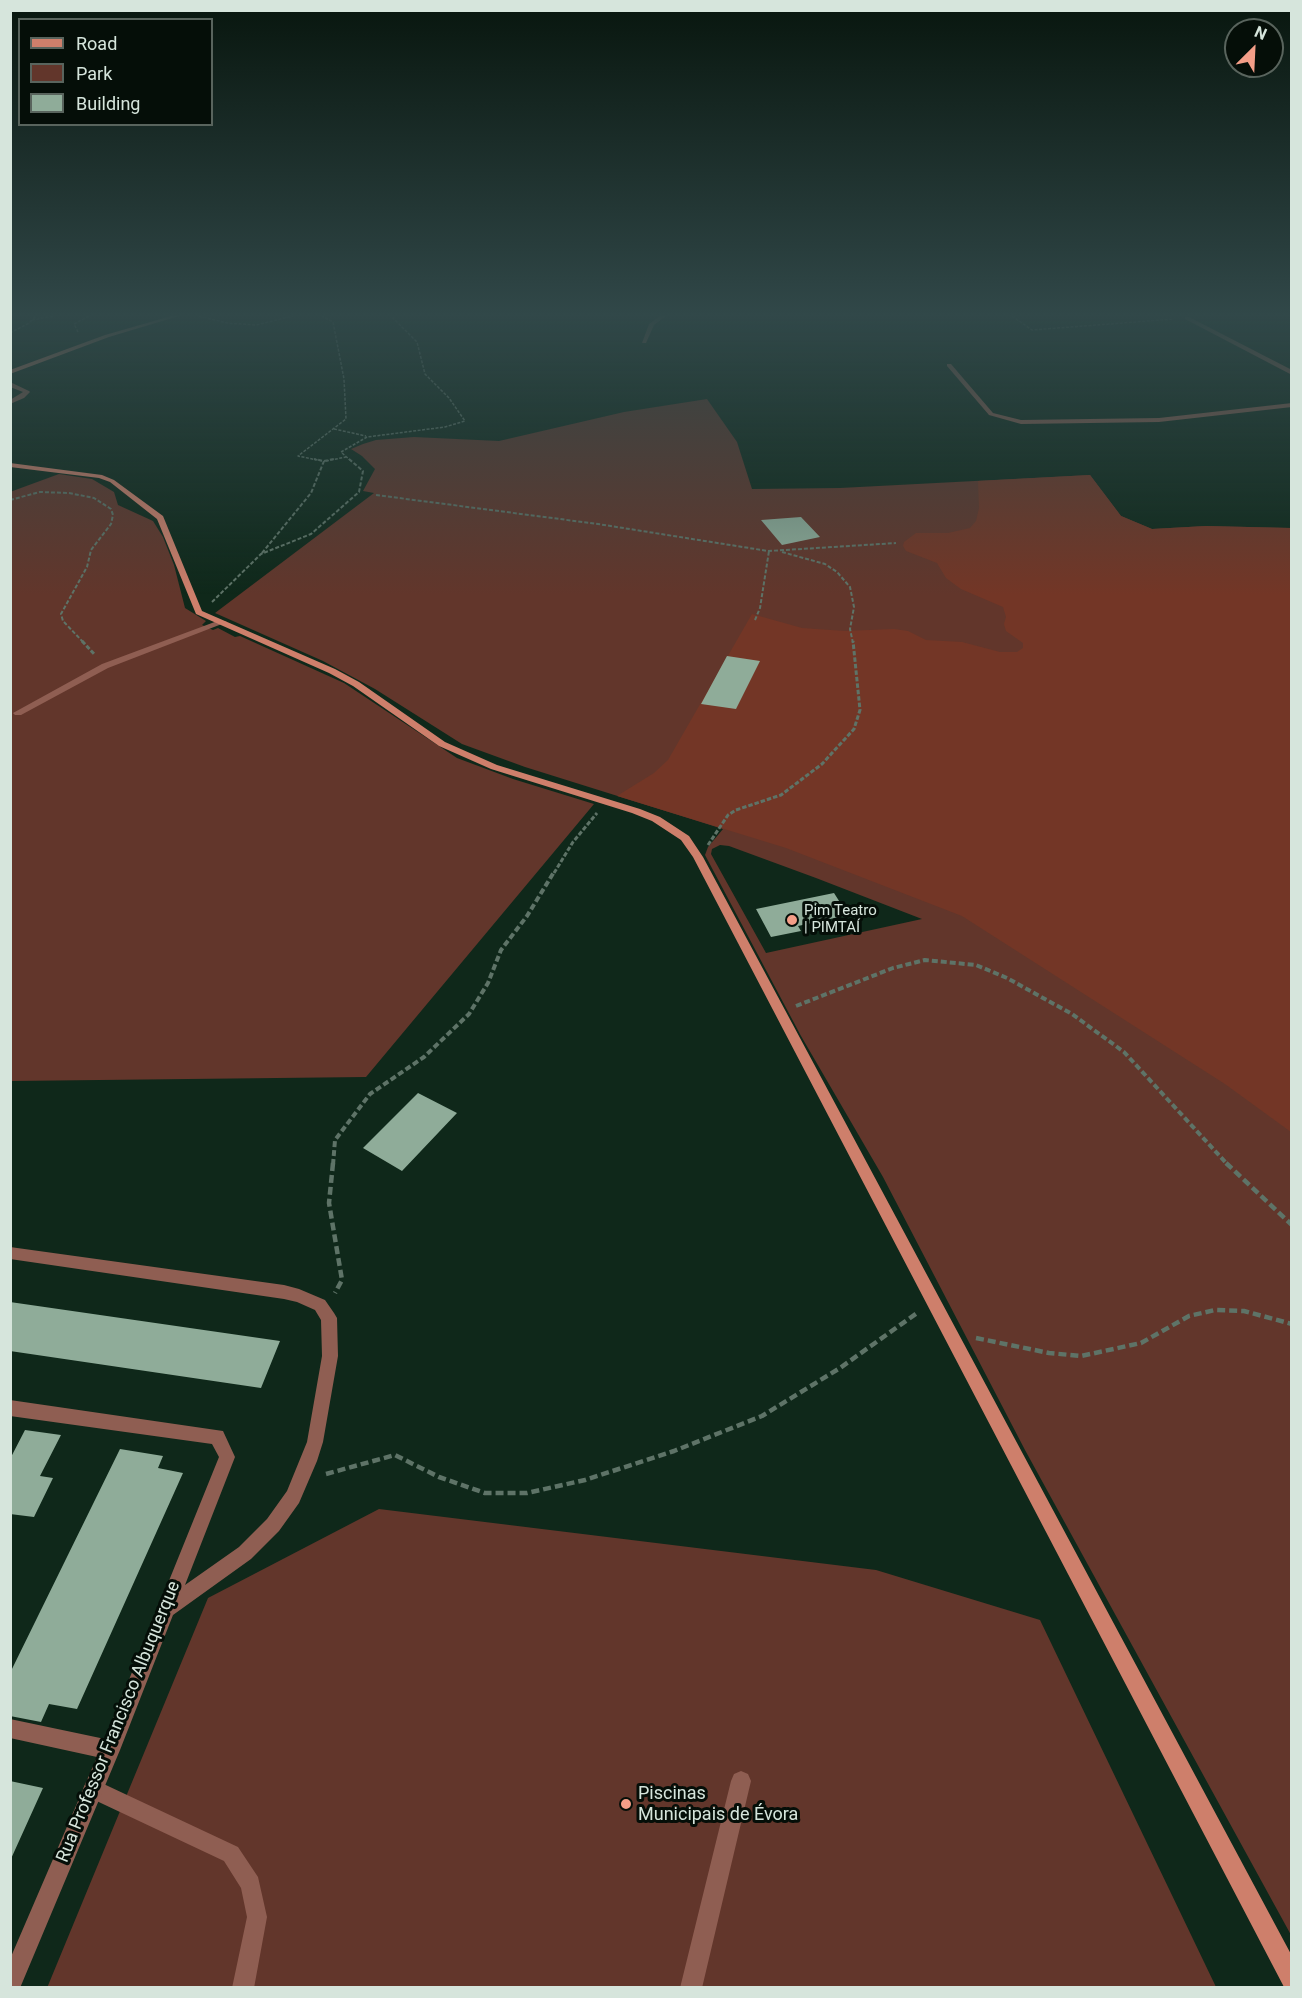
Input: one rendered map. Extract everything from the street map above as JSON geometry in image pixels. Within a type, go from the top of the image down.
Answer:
[{"type":"street","points":[[987,409],[991,414],[1021,422],[1159,420],[1254,409]]},
{"type":"street","points":[[10,465],[100,476],[112,481],[128,493],[160,518],[199,612],[348,680],[442,744],[494,766],[636,811],[671,828],[685,838],[698,857],[1292,1979]]},
{"type":"street","points":[[18,713],[105,666],[223,622]]},
{"type":"street","points":[[10,1253],[284,1292],[312,1301],[327,1311],[331,1339],[325,1389],[315,1442],[301,1480],[281,1515],[261,1538],[226,1568],[165,1610]]},
{"type":"street","name":"Rua Professor Francisco Albuquerque","points":[[10,1407],[217,1437],[227,1457],[110,1750],[15,1964],[10,1986]]},
{"type":"street","points":[[10,1728],[110,1750]]},
{"type":"street","points":[[691,1988],[741,1781]]},
{"type":"street","points":[[93,1789],[231,1854],[251,1884],[257,1917],[243,1988]]},
{"type":"path","points":[[346,409],[346,419],[298,456],[324,461],[346,457]]},
{"type":"path","points":[[334,429],[367,437],[446,427],[465,421],[457,409]]},
{"type":"path","points":[[261,554],[311,534],[359,492],[363,471],[341,452],[367,437]]},
{"type":"path","points":[[199,612],[261,554],[311,493],[324,461]]},
{"type":"path","points":[[10,500],[40,492],[69,493],[94,498],[111,509],[113,515],[111,524],[92,550],[87,567],[61,614],[63,621],[105,666]]},
{"type":"path","points":[[376,495],[609,526],[798,555],[825,564],[837,572],[849,587],[854,607],[850,629],[856,656],[860,711],[854,729],[822,764],[781,795],[736,810],[728,815],[698,857]]},
{"type":"path","points":[[768,551],[896,543]]},
{"type":"path","points":[[755,620],[762,599],[768,551]]},
{"type":"path","points":[[327,1311],[342,1280],[329,1203],[336,1140],[370,1094],[423,1057],[469,1014],[489,982],[501,950],[527,916],[573,842],[608,801]]},
{"type":"path","points":[[779,1013],[907,964],[942,960],[967,963],[1007,978],[1072,1014],[1124,1052],[1236,1174],[1292,1225]]},
{"type":"path","points":[[301,1480],[395,1455],[413,1462],[439,1478],[485,1493],[527,1493],[585,1480],[674,1451],[762,1416],[840,1368],[933,1303]]},
{"type":"path","points":[[943,1322],[965,1335],[982,1340],[1049,1353],[1081,1356],[1142,1343],[1189,1316],[1215,1310],[1261,1314],[1292,1324]]},
{"type":"green space","points":[[642,409],[714,409],[737,442],[752,489],[840,488],[1090,475],[1121,516],[1152,529],[1206,526],[1291,528],[1291,1935],[1025,1450],[883,1177],[801,1036],[705,855],[708,847],[723,829],[525,767],[462,744],[375,689],[323,661],[215,613],[374,493],[363,491],[375,469],[351,449],[376,440],[414,437],[499,441]],"holes":[[[720,845],[729,846],[922,919],[766,953],[711,854],[712,849]]]},
{"type":"green space","points":[[59,474],[92,479],[114,492],[118,505],[153,521],[163,537],[174,565],[185,608],[206,621],[202,625],[213,630],[218,628],[235,637],[240,636],[344,683],[457,758],[513,779],[594,804],[366,1077],[11,1081],[10,492]]},
{"type":"green space","name":"Piscinas Municipais de Évora","points":[[379,1509],[876,1570],[1040,1620],[1216,1987],[47,1988],[208,1598]]},
{"type":"shaded area","points":[[1090,475],[1121,516],[1152,529],[1206,526],[1291,528],[1291,1132],[1225,1084],[962,916],[786,848],[617,796],[654,773],[668,760],[752,614],[802,628],[845,631],[894,629],[908,631],[926,640],[962,642],[1000,652],[1017,652],[1023,648],[1023,643],[1006,631],[1003,607],[961,589],[946,578],[937,563],[906,551],[903,546],[904,542],[916,533],[948,533],[970,528],[976,521],[979,508],[978,481]]},
{"type":"building","points":[[801,517],[820,537],[782,545],[761,520]]},
{"type":"building","points":[[727,656],[760,661],[736,709],[701,704]]},
{"type":"building","points":[[834,893],[848,915],[798,926],[801,931],[771,937],[756,909]]},
{"type":"building","points":[[418,1093],[457,1113],[402,1171],[363,1148]]},
{"type":"building","points":[[10,1302],[280,1341],[261,1388],[10,1351]]},
{"type":"building","points":[[25,1430],[61,1435],[40,1476],[53,1478],[34,1517],[10,1514],[10,1459]]},
{"type":"building","points":[[120,1449],[163,1456],[158,1468],[183,1473],[77,1709],[49,1704],[41,1722],[10,1716],[10,1673]]},
{"type":"building","points":[[10,1781],[43,1788],[10,1861]]},
{"type":"place","name":"Pim Teatro | PIMTAÍ","points":[[792,920]]},
{"type":"place","name":"Piscinas Municipais de Évora","points":[[626,1804]]}]
